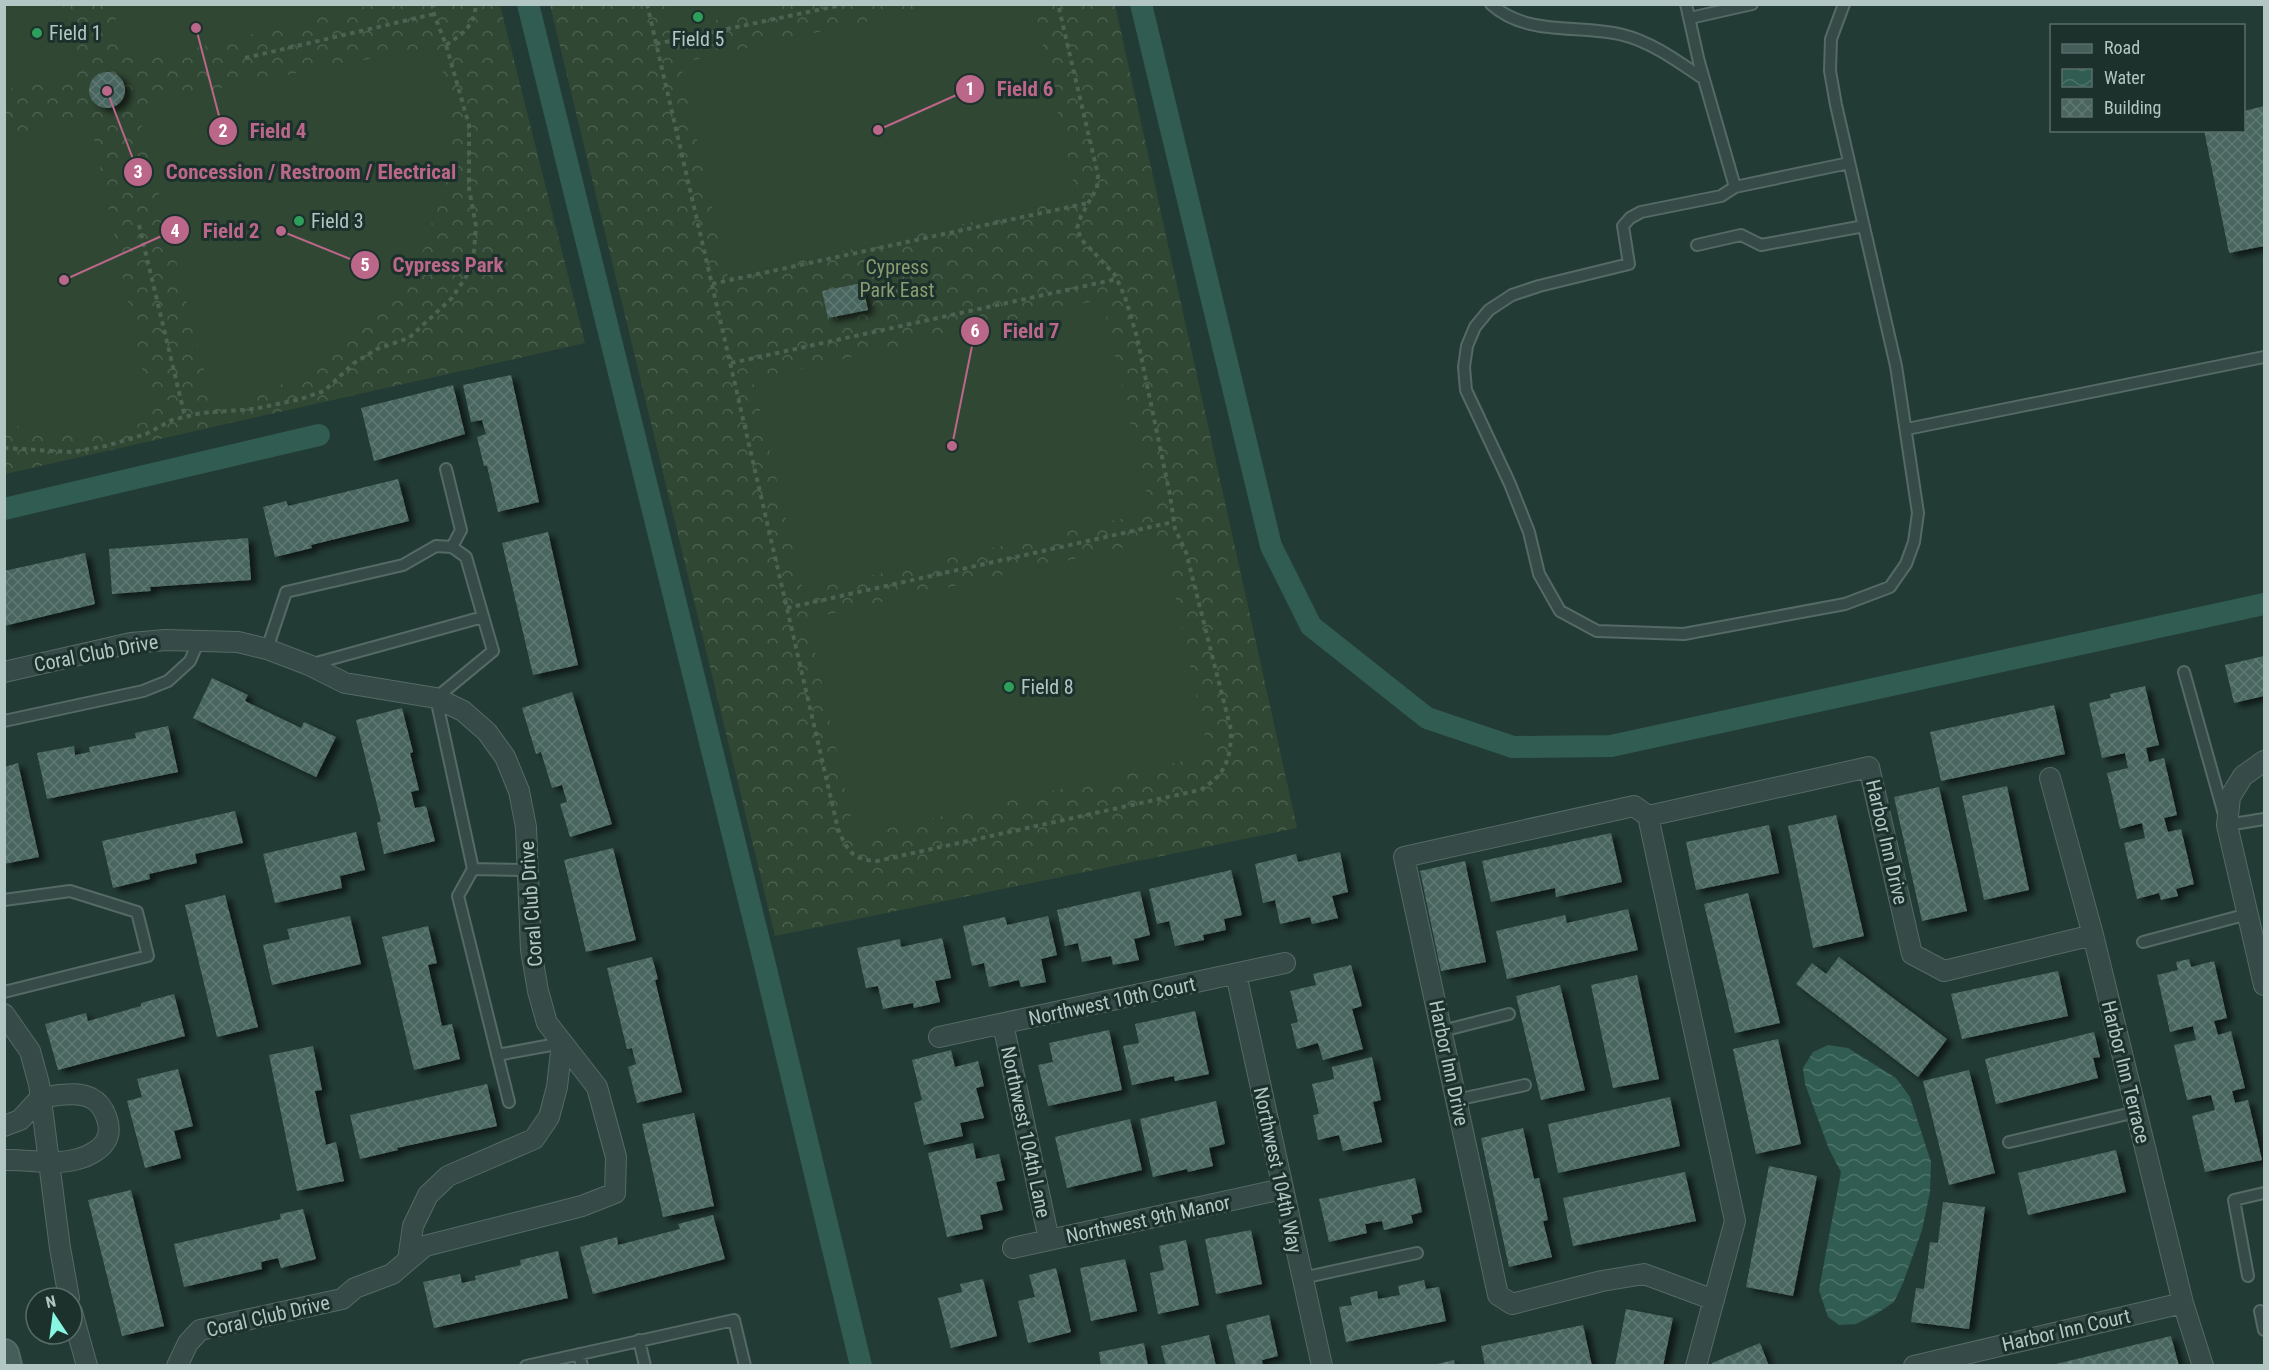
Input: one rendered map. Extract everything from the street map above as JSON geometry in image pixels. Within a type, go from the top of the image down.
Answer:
[{"type":"main road","points":[[4,1354],[7,1365]]},
{"type":"street","name":"Coral Club Drive","points":[[4,672],[131,643],[166,639],[238,642],[267,649],[309,665],[345,683],[436,698],[463,711],[487,732],[505,757],[519,791],[526,827],[531,950],[538,991],[547,1023],[597,1087],[616,1157],[615,1193],[582,1206],[425,1246],[392,1274],[355,1288],[342,1299],[201,1330],[188,1343],[177,1365]]},
{"type":"street","points":[[2265,761],[2243,776],[2230,797],[2227,825],[2265,985]]},
{"type":"street","name":"Harbor Inn Drive","points":[[1714,1300],[1644,1274],[1602,1281],[1512,1304],[1498,1295],[1404,857],[1634,806],[1648,816],[1869,767],[1912,954],[1944,971],[2093,935]]},
{"type":"street","name":"Harbor Inn Terrace","points":[[2050,778],[2093,935],[2183,1304],[2203,1365]]},
{"type":"street","points":[[1648,816],[1735,1221],[1696,1365]]},
{"type":"street","name":"Northwest 10th Court","points":[[939,1037],[1285,963]]},
{"type":"street","name":"Northwest 104th Way","points":[[1236,974],[1322,1365]]},
{"type":"street","points":[[4,1014],[30,1051],[41,1097],[67,1286]]},
{"type":"street","name":"Northwest 104th Lane","points":[[1003,1024],[1049,1240]]},
{"type":"street","points":[[408,1260],[413,1226],[428,1195],[448,1176],[534,1139],[549,1117],[557,1087],[562,1043]]},
{"type":"street","points":[[4,1126],[20,1120],[41,1097],[73,1094],[92,1099],[104,1111],[109,1130],[105,1143],[92,1153],[77,1160],[49,1163],[4,1160]]},
{"type":"street","name":"Northwest 9th Manor","points":[[1013,1248],[1282,1190]]},
{"type":"street","name":"Harbor Inn Court","points":[[1914,1365],[2183,1304]]},
{"type":"street","points":[[82,1346],[87,1365]]},
{"type":"lane","points":[[1491,4],[1499,12],[1527,24],[1624,35],[1670,55],[1704,79]]},
{"type":"lane","points":[[1686,4],[1704,79],[1735,187]]},
{"type":"lane","points":[[1690,18],[1752,4]]},
{"type":"lane","points":[[1841,5],[1831,39],[1830,71],[1896,366],[1907,429],[1918,513],[1914,542],[1906,564],[1890,587],[1845,604],[1684,634],[1597,631],[1560,611],[1539,574],[1528,532],[1510,484],[1466,390],[1464,367],[1467,346],[1475,327],[1490,310],[1512,295],[1629,264],[1623,226],[1630,218],[1641,212],[1721,195],[1735,187],[1849,163]]},
{"type":"lane","points":[[1697,245],[1741,235],[1761,245],[1864,226]]},
{"type":"lane","points":[[1907,429],[2265,357]]},
{"type":"lane","points":[[446,469],[461,530],[452,547]]},
{"type":"lane","points":[[267,649],[286,592],[403,565],[436,546],[452,547],[466,557],[493,651],[436,698],[473,869],[458,896],[509,1102]]},
{"type":"lane","points":[[309,665],[483,617]]},
{"type":"lane","points":[[4,721],[143,692],[168,681],[190,661],[199,640]]},
{"type":"lane","points":[[2184,672],[2227,825],[2265,819]]},
{"type":"lane","points":[[473,869],[527,870]]},
{"type":"lane","points":[[4,900],[70,891],[136,912],[148,956],[4,992]]},
{"type":"lane","points":[[2143,942],[2248,914]]},
{"type":"lane","points":[[1442,1031],[1509,1014]]},
{"type":"lane","points":[[497,1055],[562,1043]]},
{"type":"lane","points":[[1456,1100],[1525,1085]]},
{"type":"lane","points":[[2009,1142],[2136,1112]]},
{"type":"lane","points":[[2248,1276],[2234,1200],[2265,1193]]},
{"type":"lane","points":[[1302,1278],[1418,1253]]},
{"type":"lane","points":[[2260,1311],[2265,1330]]},
{"type":"lane","points":[[526,1365],[734,1320],[745,1365]]},
{"type":"lane","points":[[639,1340],[645,1365]]},
{"type":"lane","points":[[579,1354],[582,1365]]},
{"type":"path","points":[[4,448],[71,452],[106,446],[136,437],[172,420],[201,413],[254,409],[324,392],[354,363],[377,349],[409,338],[452,298],[466,277],[474,251],[476,226],[469,188],[469,125],[446,45],[434,14],[433,4]]},
{"type":"path","points":[[647,4],[838,829],[852,854],[864,861],[877,861],[1200,790],[1214,782],[1223,772],[1231,745],[1231,730],[1186,552],[1173,522],[1170,495],[1137,336],[1117,279],[1081,239],[1077,228],[1097,188],[1098,175],[1058,4]]},
{"type":"path","points":[[656,44],[846,4]]},
{"type":"path","points":[[446,45],[460,35],[474,20],[476,5]]},
{"type":"path","points":[[245,58],[434,14]]},
{"type":"path","points":[[712,284],[1088,203]]},
{"type":"path","points":[[139,225],[185,417]]},
{"type":"path","points":[[731,363],[1117,279]]},
{"type":"path","points":[[787,608],[1173,522]]},
{"type":"green space","points":[[113,4],[371,5],[139,62],[122,52]]},
{"type":"green space","name":"Field 5","points":[[665,4],[786,5],[670,30]]},
{"type":"green space","points":[[4,5],[500,5],[585,343],[5,474]]},
{"type":"green space","name":"Field 1","points":[[4,5],[63,5],[77,62],[65,77],[5,90]]},
{"type":"green space","name":"Cypress Park East","points":[[550,5],[1115,5],[1297,828],[775,936]]},
{"type":"green space","points":[[939,5],[1034,5],[1077,198],[728,277],[680,63]]},
{"type":"green space","name":"Field 3","points":[[436,46],[449,94],[449,152],[426,246],[399,286],[366,326],[318,366],[274,388],[214,409],[139,116],[149,102]]},
{"type":"green space","points":[[75,118],[92,129],[153,421],[102,430],[41,432],[5,423],[5,138]]},
{"type":"green space","points":[[1102,299],[1151,512],[803,591],[753,380]]},
{"type":"green space","name":"Field 8","points":[[1163,539],[1209,755],[855,836],[808,619]]},
{"type":"water","points":[[1828,1045],[1848,1048],[1896,1078],[1910,1097],[1931,1162],[1930,1192],[1922,1230],[1903,1283],[1894,1302],[1856,1324],[1839,1325],[1828,1317],[1819,1290],[1841,1172],[1829,1149],[1805,1084],[1803,1068],[1813,1052]]},
{"type":"building","points":[[107,72],[120,77],[125,90],[120,103],[107,108],[94,103],[89,90],[94,77]]},
{"type":"building","points":[[2264,106],[2264,246],[2229,253],[2204,132],[2245,132],[2245,111]]},
{"type":"building","points":[[862,283],[868,310],[828,318],[822,291]]},
{"type":"building","points":[[511,375],[539,502],[498,512],[487,466],[484,466],[477,437],[486,434],[482,420],[471,422],[463,385]]},
{"type":"building","points":[[453,385],[465,434],[374,461],[361,408]]},
{"type":"building","points":[[398,479],[409,521],[311,545],[312,548],[275,557],[263,507],[286,501],[288,506]]},
{"type":"building","points":[[548,532],[578,665],[533,675],[502,543]]},
{"type":"building","points":[[248,538],[251,580],[150,587],[151,591],[112,594],[109,549]]},
{"type":"building","points":[[85,553],[95,604],[4,626],[4,571]]},
{"type":"building","points":[[2264,656],[2264,696],[2234,703],[2225,665]]},
{"type":"building","points":[[212,678],[248,695],[245,701],[301,728],[304,722],[336,737],[316,777],[193,718]]},
{"type":"building","points":[[2145,686],[2159,745],[2146,748],[2149,762],[2164,758],[2177,815],[2164,818],[2168,832],[2181,829],[2194,884],[2176,889],[2178,896],[2161,900],[2159,893],[2137,899],[2124,843],[2145,838],[2142,823],[2120,829],[2107,773],[2128,768],[2125,753],[2102,758],[2089,703],[2111,698],[2110,694]]},
{"type":"building","points":[[572,692],[612,824],[570,837],[560,804],[567,802],[562,785],[552,788],[541,752],[536,754],[522,708]]},
{"type":"building","points":[[2054,705],[2065,754],[1941,781],[1930,732]]},
{"type":"building","points":[[402,708],[413,752],[410,753],[419,790],[411,792],[415,808],[426,806],[435,841],[384,854],[377,823],[381,821],[356,720]]},
{"type":"building","points":[[168,726],[178,772],[47,799],[37,753],[74,746],[75,755],[90,752],[89,747],[136,738],[135,733]]},
{"type":"building","points":[[18,763],[39,857],[4,864],[4,767]]},
{"type":"building","points":[[2007,786],[2029,890],[1984,900],[1962,796]]},
{"type":"building","points":[[1939,787],[1967,911],[1922,921],[1894,797]]},
{"type":"building","points":[[235,811],[243,843],[195,854],[197,863],[149,874],[150,879],[113,888],[102,841]]},
{"type":"building","points":[[1836,815],[1864,936],[1813,948],[1788,826]]},
{"type":"building","points":[[1769,825],[1779,873],[1696,890],[1686,842]]},
{"type":"building","points":[[356,832],[365,870],[340,876],[342,888],[275,903],[263,854]]},
{"type":"building","points":[[1611,833],[1622,882],[1556,897],[1555,888],[1491,902],[1482,861]]},
{"type":"building","points":[[613,848],[636,940],[586,952],[564,860]]},
{"type":"building","points":[[1340,852],[1348,892],[1332,896],[1338,918],[1312,924],[1310,917],[1280,924],[1275,900],[1263,903],[1255,864],[1296,854],[1298,862]]},
{"type":"building","points":[[1465,861],[1486,962],[1441,971],[1420,871]]},
{"type":"building","points":[[1231,870],[1242,915],[1224,919],[1226,930],[1203,935],[1204,940],[1175,946],[1169,921],[1157,924],[1149,889]]},
{"type":"building","points":[[1140,891],[1150,935],[1134,939],[1139,960],[1113,965],[1111,956],[1082,962],[1078,943],[1065,946],[1057,910]]},
{"type":"building","points":[[1748,893],[1780,1023],[1735,1033],[1704,904]]},
{"type":"building","points":[[225,895],[258,1027],[217,1037],[185,905]]},
{"type":"building","points":[[1628,909],[1638,950],[1507,979],[1496,931],[1565,915],[1567,923]]},
{"type":"building","points":[[350,916],[361,964],[272,985],[263,945],[290,939],[287,929]]},
{"type":"building","points":[[1048,916],[1057,955],[1041,959],[1046,982],[1021,987],[1019,980],[989,987],[984,963],[972,966],[963,926],[1005,917],[1007,925]]},
{"type":"building","points":[[428,926],[437,963],[428,965],[442,1026],[452,1024],[460,1059],[414,1070],[382,937]]},
{"type":"building","points":[[942,938],[951,978],[935,981],[940,1002],[914,1008],[913,1003],[883,1009],[878,986],[866,988],[857,948],[900,939],[901,947]]},
{"type":"building","points":[[652,957],[658,979],[655,980],[682,1092],[637,1103],[628,1067],[636,1064],[632,1048],[627,1049],[607,968]]},
{"type":"building","points":[[1839,957],[1947,1039],[1918,1077],[1796,984],[1812,963],[1826,974]]},
{"type":"building","points":[[2189,959],[2191,967],[2214,961],[2227,1018],[2214,1021],[2218,1035],[2231,1031],[2245,1088],[2232,1091],[2235,1103],[2248,1100],[2262,1160],[2205,1172],[2192,1116],[2215,1110],[2211,1095],[2187,1100],[2174,1045],[2196,1040],[2193,1026],[2170,1032],[2157,975],[2178,970],[2176,962]]},
{"type":"building","points":[[1351,965],[1362,1006],[1352,1009],[1363,1049],[1323,1060],[1318,1043],[1297,1049],[1291,1024],[1298,1022],[1290,991],[1316,985],[1313,974]]},
{"type":"building","points":[[2058,971],[2068,1016],[1962,1039],[1951,994]]},
{"type":"building","points":[[1637,975],[1659,1079],[1613,1088],[1591,985]]},
{"type":"building","points":[[1560,985],[1585,1090],[1541,1100],[1516,996]]},
{"type":"building","points":[[174,994],[185,1036],[58,1070],[45,1024],[86,1013],[88,1021]]},
{"type":"building","points":[[1195,1011],[1209,1074],[1175,1081],[1174,1076],[1132,1085],[1123,1046],[1139,1043],[1135,1024]]},
{"type":"building","points":[[1109,1030],[1122,1090],[1048,1106],[1038,1065],[1053,1062],[1049,1043]]},
{"type":"building","points":[[2094,1032],[2100,1057],[2093,1058],[2098,1078],[1996,1104],[1985,1059]]},
{"type":"building","points":[[1778,1039],[1801,1144],[1756,1154],[1733,1049]]},
{"type":"building","points":[[313,1046],[322,1090],[315,1091],[326,1145],[336,1142],[344,1181],[297,1191],[269,1055]]},
{"type":"building","points":[[951,1050],[955,1067],[978,1061],[984,1086],[976,1088],[984,1118],[960,1123],[963,1136],[924,1145],[914,1103],[922,1100],[912,1060]]},
{"type":"building","points":[[1372,1057],[1381,1100],[1373,1102],[1382,1142],[1343,1151],[1339,1135],[1318,1140],[1313,1115],[1319,1114],[1312,1084],[1334,1079],[1332,1067]]},
{"type":"building","points":[[178,1069],[193,1126],[174,1131],[181,1158],[145,1168],[127,1101],[142,1097],[137,1079]]},
{"type":"building","points":[[1969,1070],[1995,1173],[1949,1185],[1923,1081]]},
{"type":"building","points":[[487,1084],[497,1126],[397,1148],[398,1150],[360,1159],[350,1115]]},
{"type":"building","points":[[1670,1097],[1680,1146],[1558,1173],[1548,1124]]},
{"type":"building","points":[[1216,1101],[1225,1144],[1209,1148],[1213,1166],[1153,1177],[1140,1119]]},
{"type":"building","points":[[694,1113],[714,1206],[663,1217],[642,1124]]},
{"type":"building","points":[[1130,1119],[1142,1170],[1067,1188],[1055,1137]]},
{"type":"building","points":[[1523,1128],[1534,1179],[1539,1178],[1548,1220],[1543,1221],[1552,1257],[1509,1267],[1481,1138]]},
{"type":"building","points":[[973,1143],[976,1159],[999,1154],[1005,1180],[996,1182],[1003,1210],[980,1215],[983,1229],[947,1237],[928,1153]]},
{"type":"building","points":[[2116,1150],[2126,1192],[2028,1215],[2018,1173]]},
{"type":"building","points":[[1769,1166],[1817,1176],[1793,1296],[1746,1287]]},
{"type":"building","points":[[1685,1172],[1696,1221],[1573,1246],[1563,1198]]},
{"type":"building","points":[[1415,1178],[1422,1212],[1411,1215],[1413,1223],[1384,1230],[1382,1221],[1365,1224],[1367,1233],[1329,1242],[1319,1199]]},
{"type":"building","points":[[131,1190],[164,1326],[122,1336],[88,1200]]},
{"type":"building","points":[[1943,1202],[1985,1207],[1969,1329],[1911,1322],[1916,1288],[1924,1289],[1930,1242],[1938,1243]]},
{"type":"building","points":[[303,1209],[316,1259],[281,1268],[278,1258],[261,1262],[262,1269],[184,1287],[174,1244],[281,1219],[280,1214]]},
{"type":"building","points":[[713,1215],[725,1259],[593,1294],[580,1247],[617,1237],[618,1245],[680,1229],[678,1224]]},
{"type":"building","points":[[1251,1230],[1262,1284],[1216,1294],[1205,1239]]},
{"type":"building","points":[[1186,1240],[1199,1305],[1158,1314],[1150,1273],[1164,1270],[1159,1246]]},
{"type":"building","points":[[558,1251],[568,1298],[434,1328],[423,1282],[460,1274],[462,1283],[476,1280],[475,1276],[521,1265],[520,1260]]},
{"type":"building","points":[[1125,1259],[1137,1311],[1091,1321],[1080,1268]]},
{"type":"building","points":[[1056,1268],[1071,1332],[1028,1343],[1018,1301],[1035,1297],[1029,1275]]},
{"type":"building","points":[[983,1279],[997,1336],[951,1348],[938,1298],[962,1292],[960,1284]]},
{"type":"building","points":[[1424,1280],[1426,1289],[1439,1287],[1446,1321],[1346,1342],[1339,1307],[1352,1305],[1350,1297],[1377,1291],[1378,1299],[1400,1295],[1398,1286]]},
{"type":"building","points":[[1626,1309],[1673,1318],[1663,1366],[1615,1366]]},
{"type":"building","points":[[1269,1315],[1278,1356],[1262,1360],[1263,1366],[1236,1366],[1226,1325]]},
{"type":"building","points":[[1583,1325],[1592,1366],[1485,1366],[1481,1346]]},
{"type":"building","points":[[1209,1335],[1216,1366],[1166,1366],[1161,1346]]},
{"type":"building","points":[[2171,1336],[2179,1366],[2052,1366],[2052,1365]]},
{"type":"building","points":[[1144,1343],[1148,1366],[1101,1366],[1099,1352]]},
{"type":"building","points":[[1760,1343],[1769,1366],[1713,1366],[1712,1363]]},
{"type":"building","points":[[1454,1360],[1455,1366],[1433,1366],[1433,1365]]},
{"type":"waterway","points":[[528,4],[765,965],[861,1366]]},
{"type":"waterway","points":[[1141,4],[1271,546],[1311,626],[1427,718],[1513,747],[1611,746],[2264,604]]},
{"type":"waterway","points":[[4,509],[319,435]]},
{"type":"place","name":"Field 5","points":[[698,17]]},
{"type":"place","name":"Field 4","points":[[196,28]]},
{"type":"place","name":"Field 1","points":[[37,33]]},
{"type":"place","name":"Concession / Restroom / Electrical","points":[[107,91]]},
{"type":"place","name":"Field 6","points":[[878,130]]},
{"type":"place","name":"Field 3","points":[[299,221]]},
{"type":"place","name":"Cypress Park","points":[[281,231]]},
{"type":"place","name":"Field 2","points":[[64,280]]},
{"type":"place","name":"Field 7","points":[[952,446]]},
{"type":"place","name":"Field 8","points":[[1009,687]]}]
